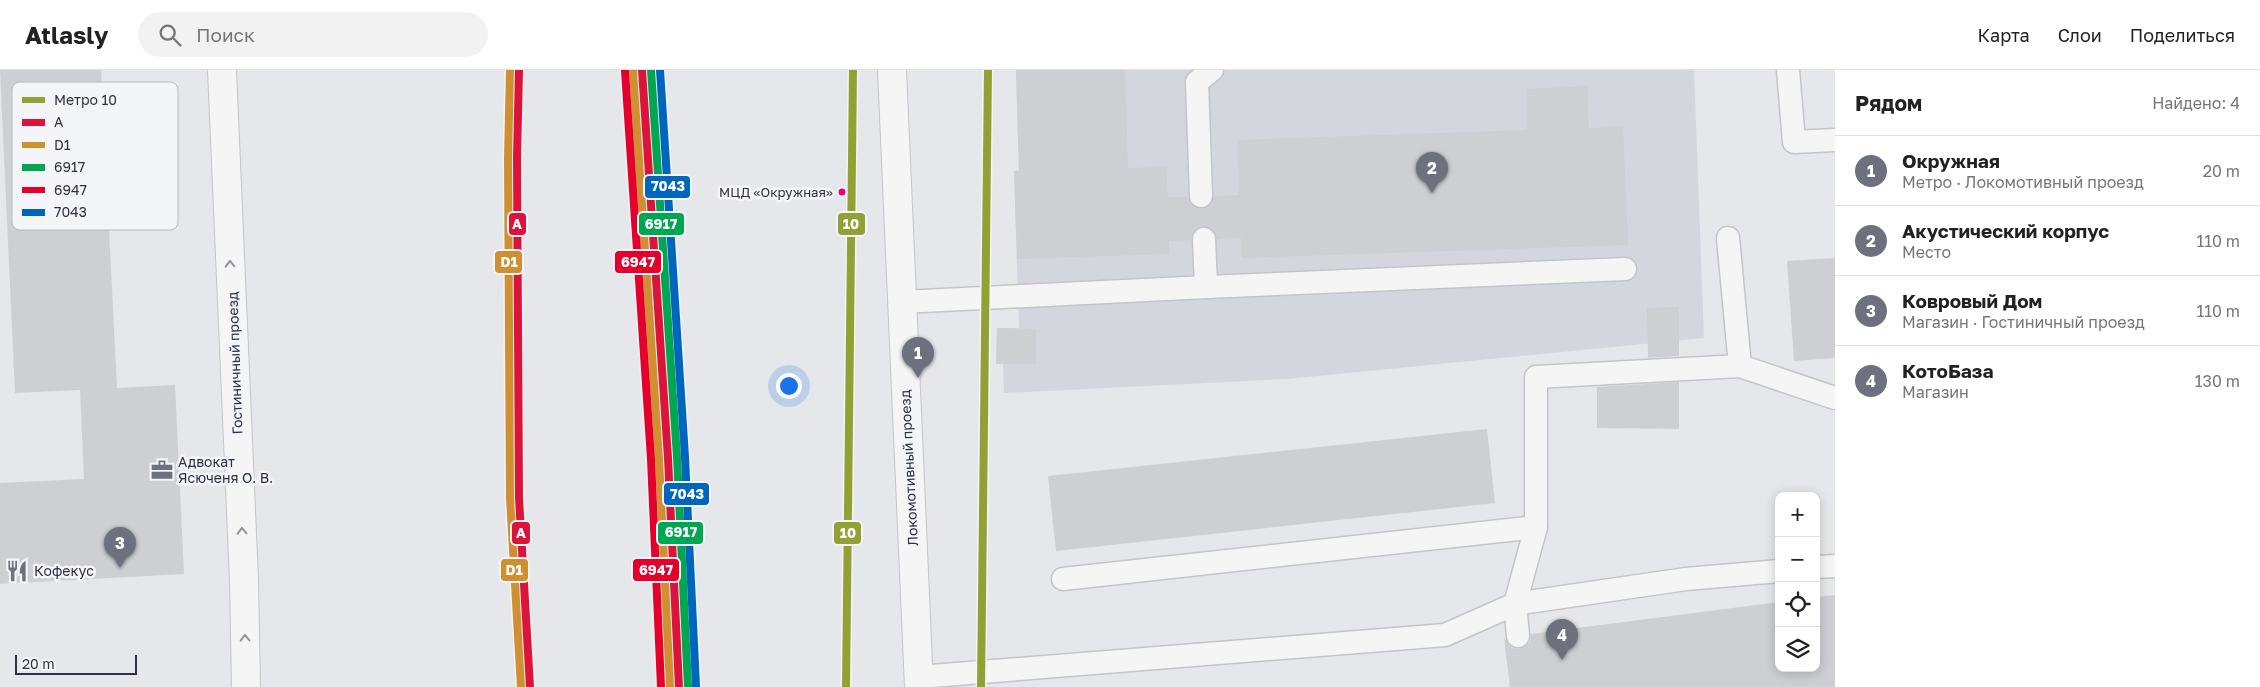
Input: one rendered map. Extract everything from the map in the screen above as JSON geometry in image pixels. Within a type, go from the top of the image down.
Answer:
[{"type":"street","name":"Гостиничный проезд","points":[[222,70],[243,560],[246,687]]},
{"type":"street","name":"Локомотивный проезд","points":[[892,70],[919,682]]},
{"type":"lane","points":[[1201,196],[1197,82],[1212,70]]},
{"type":"lane","points":[[1788,70],[1794,142],[1835,140]]},
{"type":"lane","points":[[1728,238],[1740,366]]},
{"type":"lane","points":[[1204,239],[1206,287]]},
{"type":"lane","points":[[902,302],[1206,287],[1625,270]]},
{"type":"lane","points":[[1518,636],[1515,604],[1536,527],[1536,377],[1740,366],[1835,398]]},
{"type":"lane","points":[[1063,579],[1536,527]]},
{"type":"lane","points":[[1820,567],[1835,566]]},
{"type":"lane","points":[[919,682],[1445,635],[1515,604],[1686,579],[1775,571]]},
{"type":"shaded area","points":[[1016,70],[1694,70],[1704,338],[1287,379],[1004,393],[1003,364],[996,364],[997,328],[1019,328],[1014,171],[1019,170]]},
{"type":"building","points":[[0,70],[101,70],[102,82],[12,82],[12,230],[109,230],[117,388],[175,385],[184,574],[0,584],[0,483],[84,479],[80,390],[15,393]]},
{"type":"building","points":[[1016,70],[1125,70],[1128,168],[1166,167],[1168,197],[1188,197],[1190,203],[1201,209],[1208,207],[1214,196],[1239,195],[1237,140],[1527,130],[1526,89],[1587,86],[1589,128],[1623,127],[1628,245],[1242,258],[1241,238],[1217,239],[1215,232],[1204,226],[1197,228],[1192,233],[1191,240],[1169,241],[1169,254],[1017,259],[1014,171],[1019,171]]},
{"type":"building","points":[[1835,258],[1835,358],[1794,361],[1787,261]]},
{"type":"building","points":[[1679,307],[1679,356],[1648,358],[1647,308]]},
{"type":"building","points":[[997,328],[1036,329],[1036,364],[996,364]]},
{"type":"building","points":[[1679,382],[1679,429],[1597,428],[1597,387]]},
{"type":"building","points":[[1487,429],[1495,503],[1056,551],[1048,476]]},
{"type":"building","points":[[1835,595],[1835,687],[1510,687],[1504,638],[1512,648],[1520,649],[1530,642],[1531,634],[1775,603],[1775,672],[1820,672],[1820,597]]},
{"type":"metro line","name":"10","points":[[846,687],[853,70]]},
{"type":"metro line","name":"10","points":[[981,687],[988,70]]},
{"type":"transit line","name":"D1","points":[[510,70],[508,158],[510,498],[521,687]]},
{"type":"transit line","name":"A","points":[[519,70],[517,158],[519,498],[530,687]]},
{"type":"transit line","name":"A","points":[[642,70],[668,458],[679,687]]},
{"type":"transit line","name":"6917","points":[[651,70],[677,457],[688,687]]},
{"type":"transit line","name":"7043","points":[[660,70],[685,457],[696,686]]},
{"type":"transit line","name":"6947","points":[[625,71],[651,459],[661,687]]},
{"type":"transit line","name":"D1","points":[[633,71],[659,459],[670,687]]},
{"type":"place","name":"МЦД «Окружная»","points":[[842,192]]},
{"type":"place","name":"Акустический корпус","points":[[1432,193]]},
{"type":"place","name":"Окружная","points":[[918,378]]},
{"type":"place","name":"Адвокат Ясюченя О. В.","points":[[162,470]]},
{"type":"place","name":"Ковровый Дом","points":[[120,568]]},
{"type":"place","name":"Кофекус","points":[[17,571]]},
{"type":"place","name":"КотоБаза","points":[[1562,660]]}]
